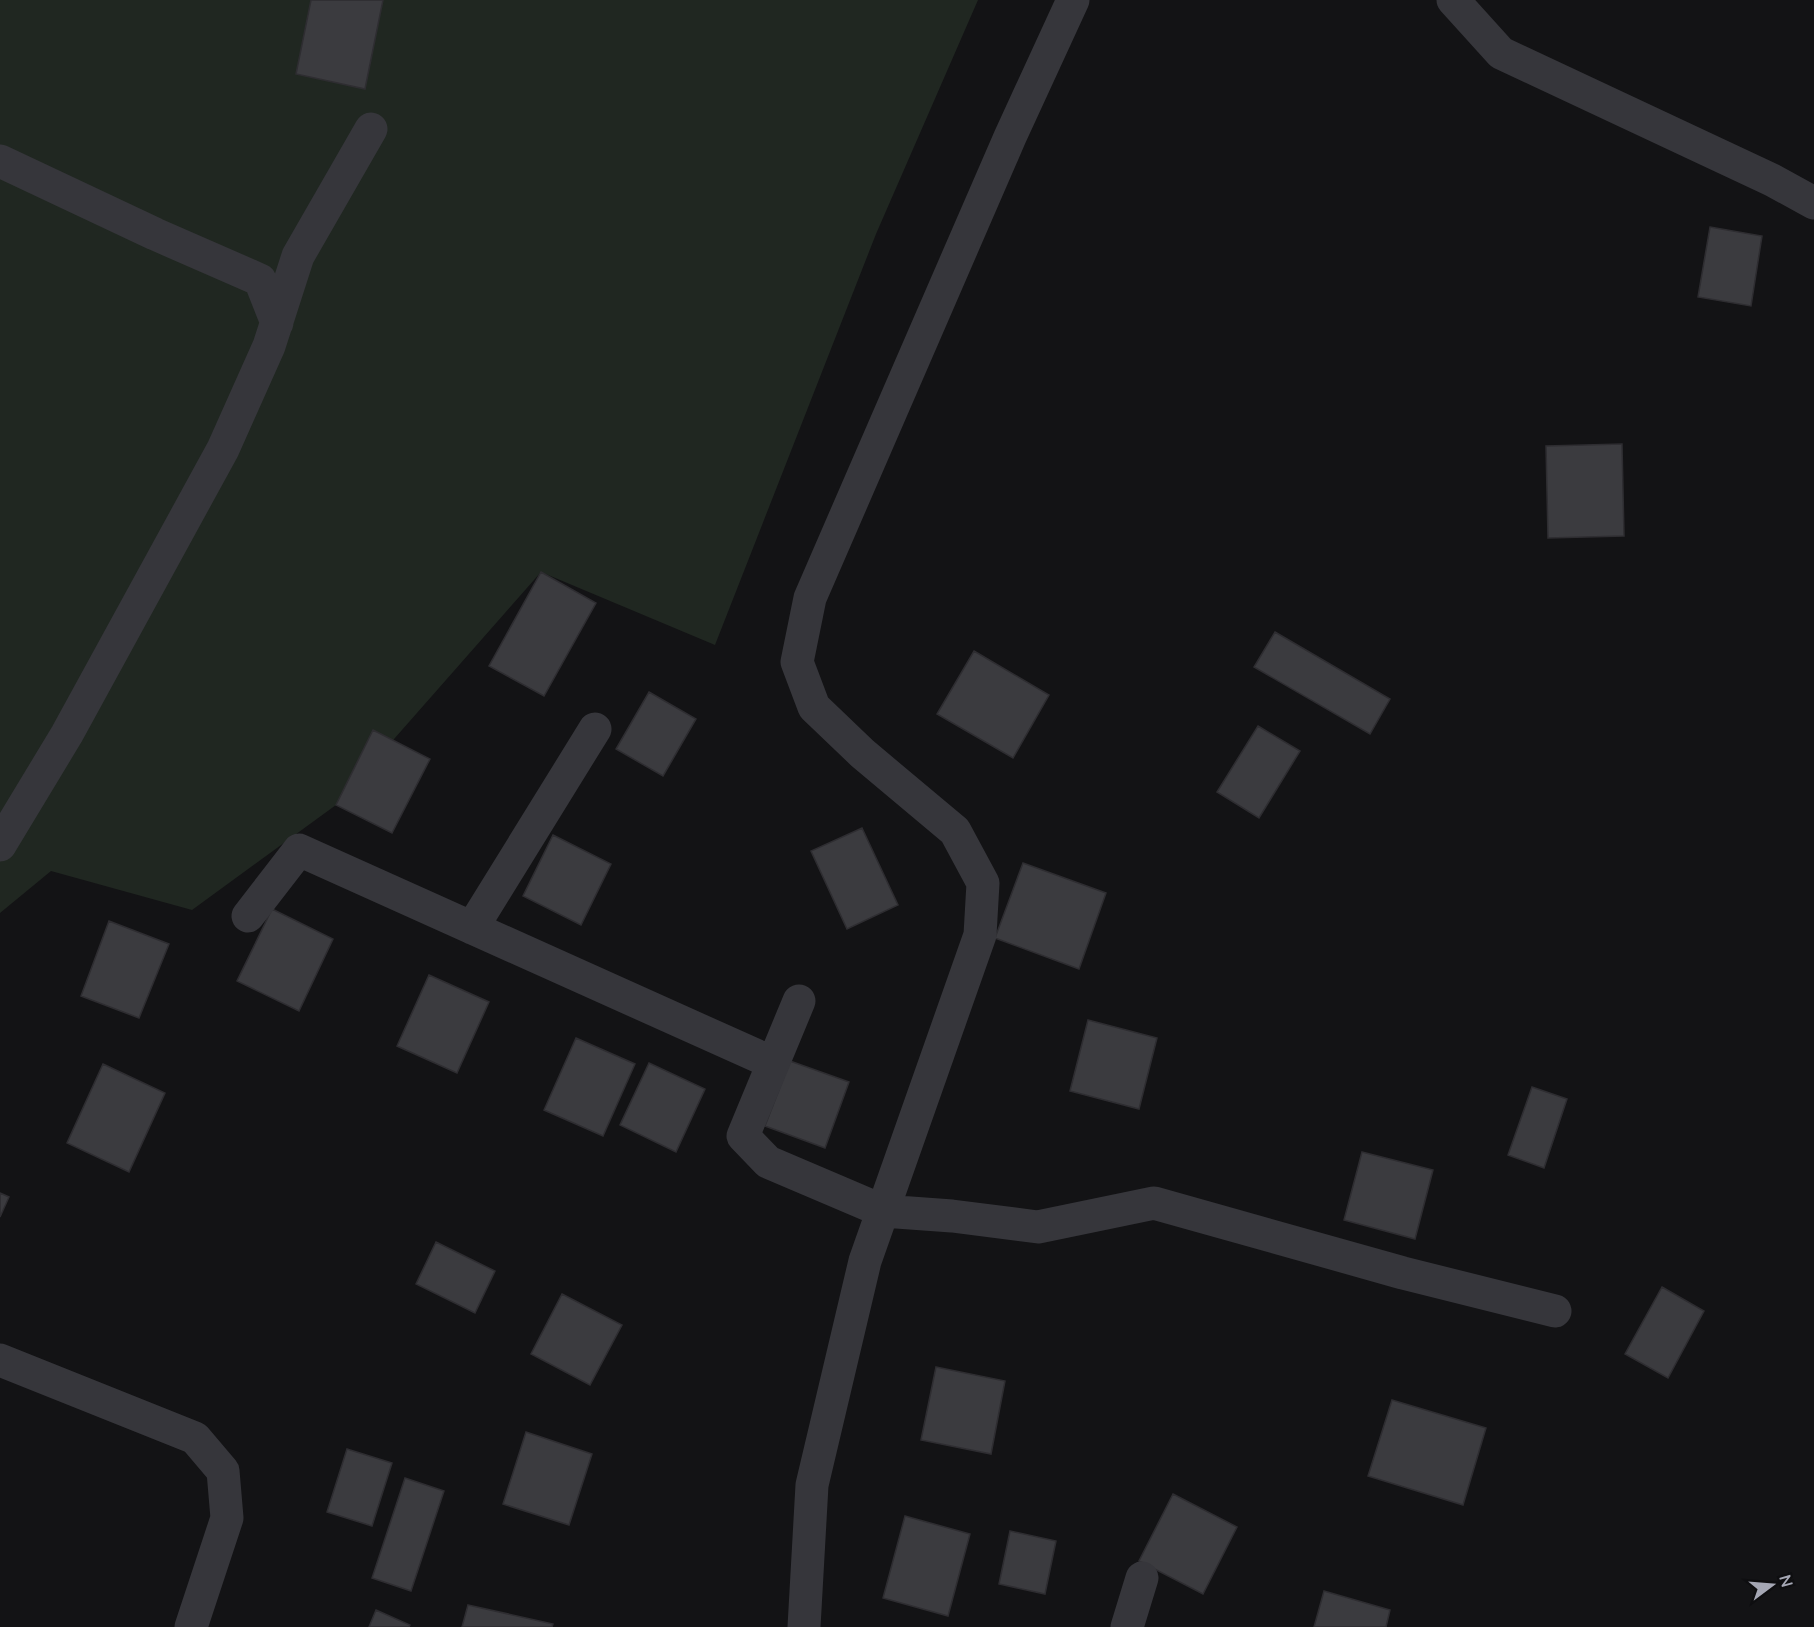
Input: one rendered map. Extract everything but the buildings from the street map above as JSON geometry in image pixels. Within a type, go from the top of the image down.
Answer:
[{"type":"street","points":[[804,1627],[812,1485],[865,1261],[980,935],[983,883],[955,831],[862,753],[814,707],[797,662],[810,598],[1010,137],[1073,0]]},
{"type":"street","points":[[1453,0],[1501,53],[1772,180],[1814,203]]},
{"type":"street","points":[[0,845],[67,734],[223,450],[270,346],[298,256],[370,129]]},
{"type":"street","points":[[0,161],[155,234],[261,280],[277,323]]},
{"type":"street","points":[[472,928],[595,729]]},
{"type":"street","points":[[248,916],[299,850],[773,1063]]},
{"type":"street","points":[[799,1001],[743,1136],[768,1162],[883,1211],[952,1216],[1038,1227],[1155,1203],[1403,1273],[1555,1311]]},
{"type":"street","points":[[0,1360],[195,1438],[223,1471],[227,1518],[190,1627]]},
{"type":"street","points":[[1127,1627],[1142,1578]]},
{"type":"shaded area","points":[[0,0],[978,0],[876,234],[715,645],[541,572],[336,805],[192,910],[51,871],[0,913]]}]
